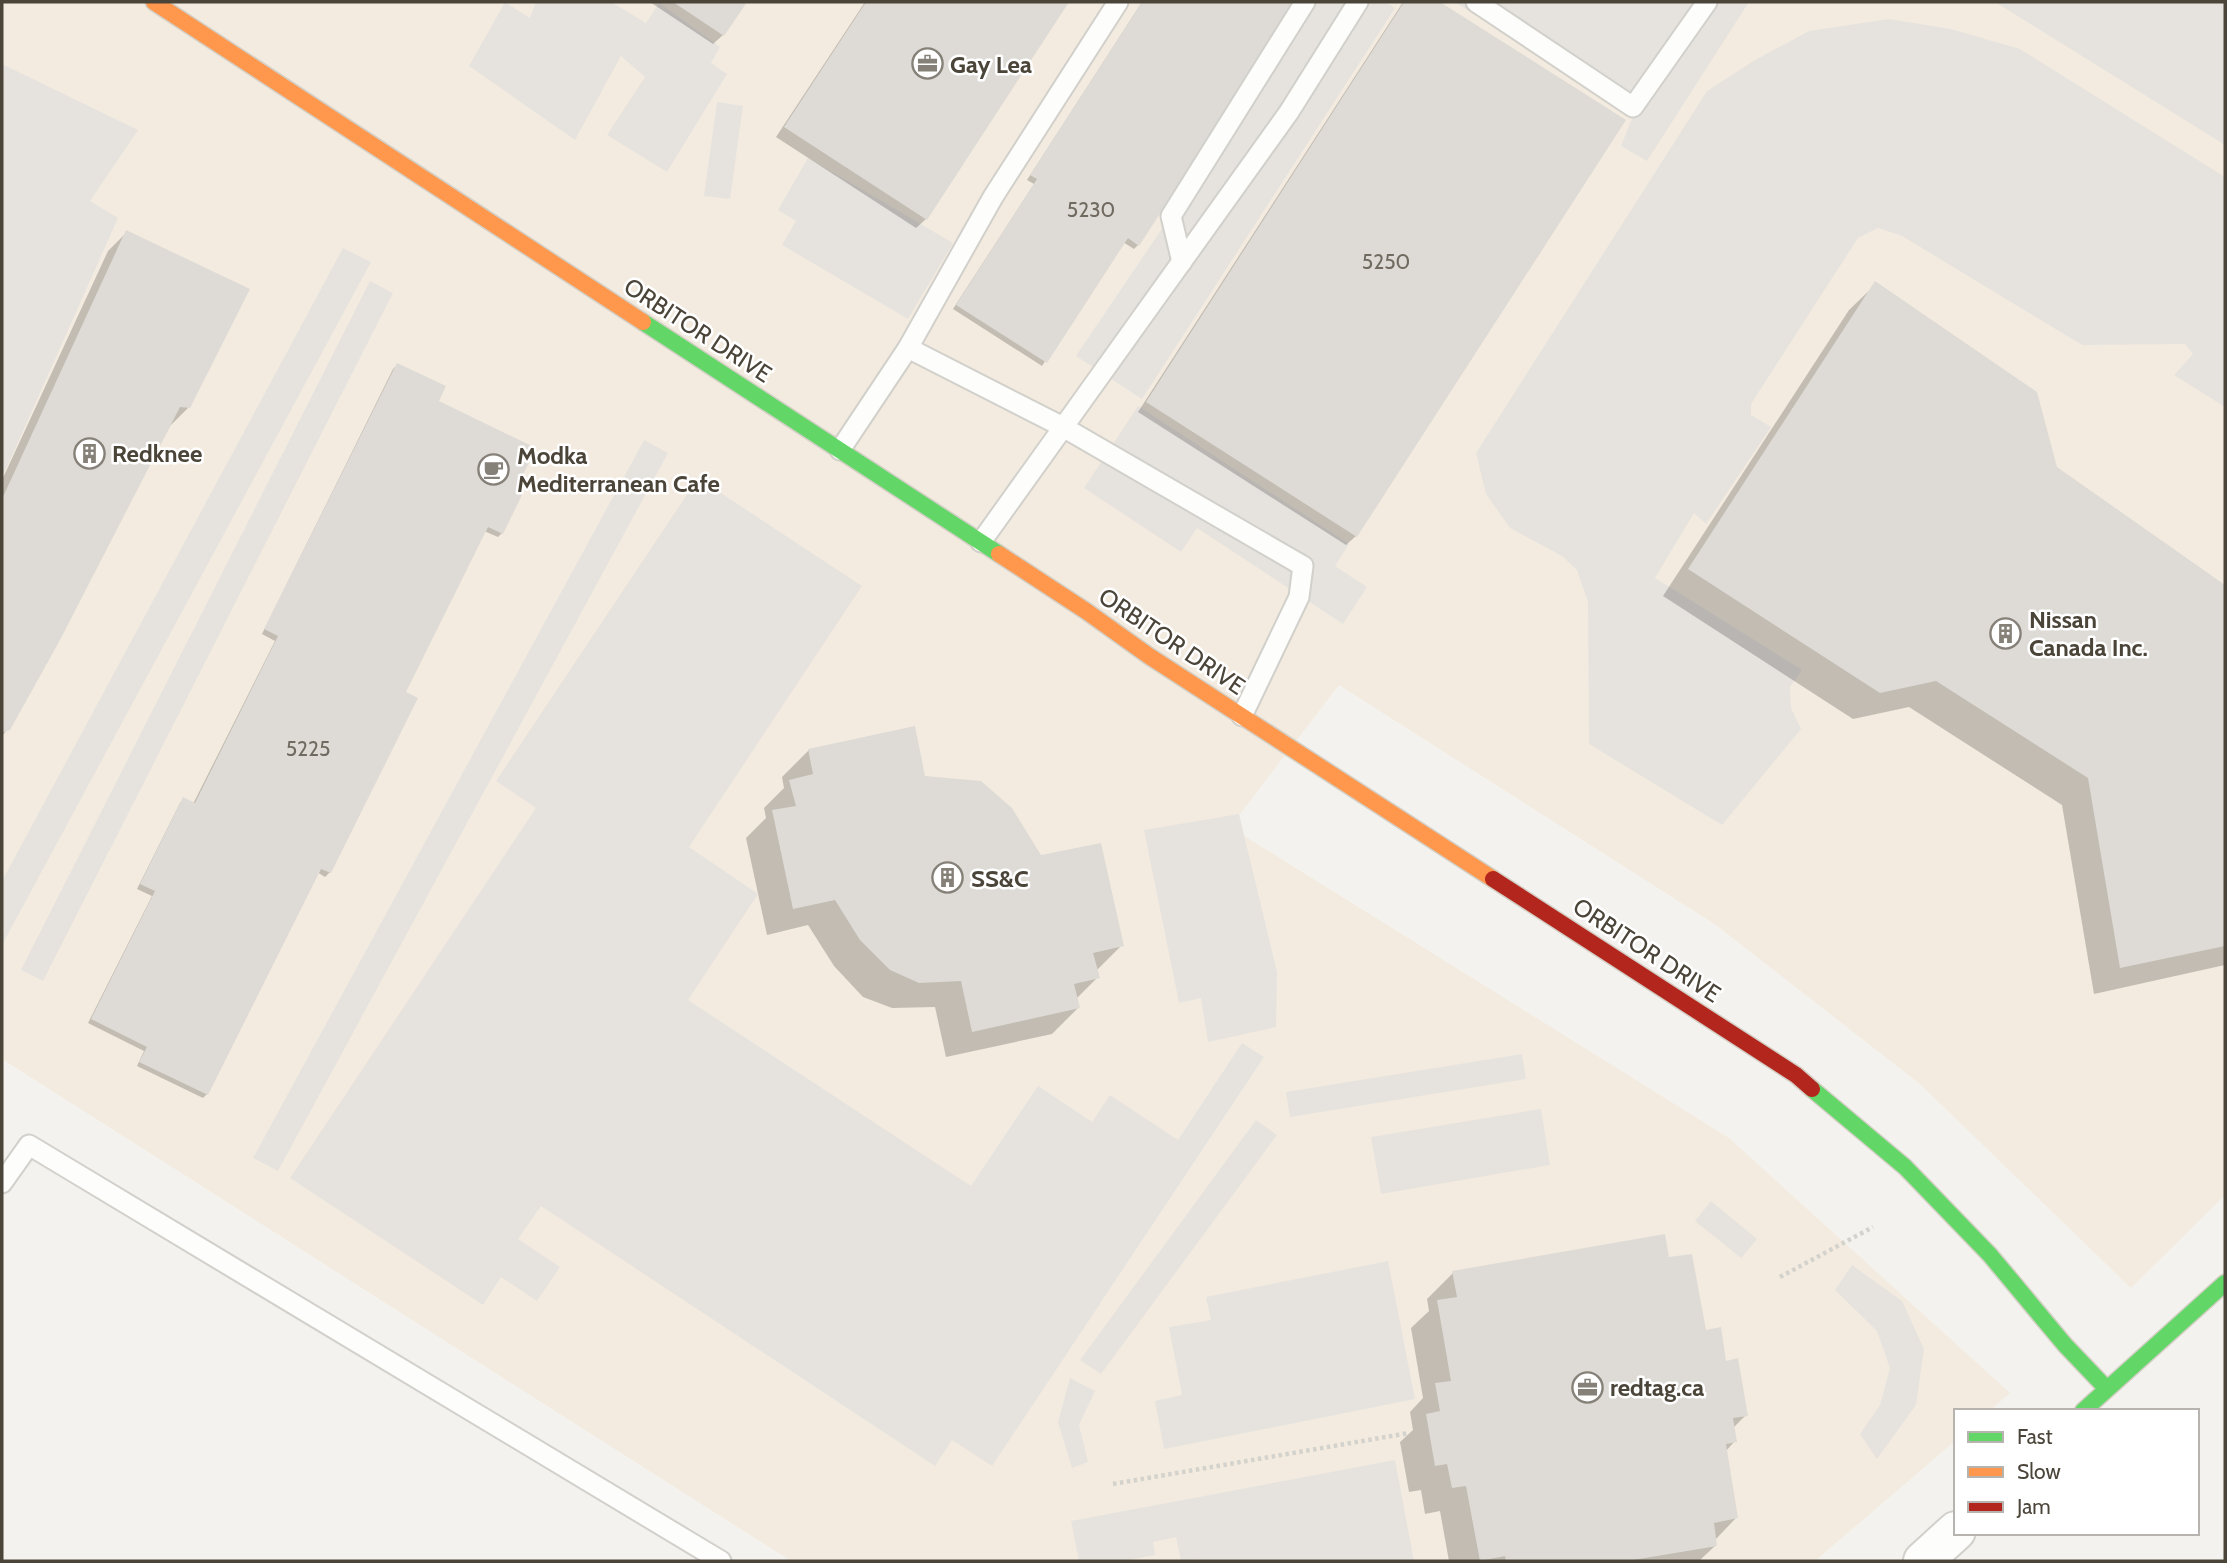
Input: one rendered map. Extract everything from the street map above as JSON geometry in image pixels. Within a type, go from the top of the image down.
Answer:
[{"type":"street","name":"ORBITOR DRIVE","points":[[154,2],[841,450],[1242,716],[1796,1075],[1905,1167],[1990,1255],[2065,1345],[2107,1389]]},
{"type":"street","points":[[2085,1409],[2225,1283]]},
{"type":"street","points":[[1923,1561],[1954,1533]]},
{"type":"lane","points":[[841,450],[908,348],[993,197],[1118,2]]},
{"type":"lane","points":[[1182,262],[1171,216],[1305,2]]},
{"type":"lane","points":[[981,542],[1289,112],[1358,2]]},
{"type":"lane","points":[[1476,2],[1633,107],[1707,2]]},
{"type":"lane","points":[[908,348],[1063,427],[1303,566],[1299,597],[1242,716]]},
{"type":"lane","points":[[2,1183],[29,1145],[721,1561]]},
{"type":"path","points":[[1780,1277],[1873,1227]]},
{"type":"path","points":[[1113,1484],[1409,1433]]},
{"type":"shaded area","points":[[2,2],[2225,2],[2225,1195],[2131,1288],[1920,1084],[1716,925],[1339,685],[1230,827],[1729,1138],[2010,1393],[1991,1409],[1954,1409],[1954,1442],[1815,1561],[791,1561],[2,1059]]},
{"type":"shaded area","points":[[505,2],[530,18],[536,2],[611,2],[646,23],[659,3],[720,47],[711,63],[727,74],[667,172],[607,135],[645,77],[621,56],[575,140],[469,66]]},
{"type":"shaded area","points":[[1315,2],[1385,2],[1395,8],[1142,399],[1076,356]]},
{"type":"shaded area","points":[[1455,2],[1749,2],[1647,161],[1621,146],[1633,116]]},
{"type":"shaded area","points":[[1995,2],[2225,2],[2225,145]]},
{"type":"shaded area","points":[[1889,19],[1951,29],[2020,49],[2225,177],[2225,407],[2174,375],[2193,354],[2185,344],[2082,345],[1902,236],[1878,228],[1858,238],[1751,404],[1751,415],[1771,427],[1706,524],[1694,513],[1655,578],[1802,670],[1790,687],[1791,708],[1801,729],[1722,825],[1589,744],[1588,602],[1577,570],[1562,556],[1510,528],[1486,494],[1476,453],[1707,91],[1755,60],[1809,31]]},
{"type":"shaded area","points":[[2,64],[138,130],[90,201],[118,218],[2,478]]},
{"type":"shaded area","points":[[717,102],[743,106],[730,199],[704,196]]},
{"type":"shaded area","points":[[808,158],[953,243],[908,319],[782,245],[796,221],[778,210]]},
{"type":"shaded area","points":[[343,248],[371,262],[2,945],[2,881]]},
{"type":"shaded area","points":[[370,281],[393,293],[43,981],[21,970]]},
{"type":"shaded area","points":[[1138,406],[1349,544],[1335,566],[1367,587],[1343,624],[1197,528],[1181,552],[1084,488]]},
{"type":"shaded area","points":[[644,440],[668,453],[278,1171],[253,1158]]},
{"type":"shaded area","points":[[698,478],[862,586],[689,847],[758,894],[688,1000],[971,1186],[1038,1086],[1092,1122],[1110,1095],[1178,1140],[1242,1043],[1264,1057],[992,1466],[952,1440],[935,1466],[541,1206],[518,1239],[560,1267],[537,1301],[501,1277],[483,1305],[290,1178],[536,808],[496,781]]},
{"type":"shaded area","points":[[1239,814],[1277,972],[1276,1027],[1208,1042],[1201,998],[1179,1003],[1144,830]]},
{"type":"shaded area","points":[[1522,1054],[1526,1079],[1290,1117],[1286,1092]]},
{"type":"shaded area","points":[[1541,1109],[1550,1165],[1381,1194],[1371,1137]]},
{"type":"shaded area","points":[[1256,1120],[1277,1135],[1101,1374],[1080,1360]]},
{"type":"shaded area","points":[[1711,1201],[1757,1239],[1741,1258],[1695,1221]]},
{"type":"shaded area","points":[[1388,1261],[1415,1399],[1164,1449],[1155,1401],[1182,1395],[1169,1327],[1211,1320],[1206,1297]]},
{"type":"shaded area","points":[[1852,1265],[1902,1301],[1924,1349],[1916,1405],[1877,1459],[1860,1434],[1880,1405],[1890,1368],[1877,1331],[1835,1290]]},
{"type":"shaded area","points":[[1070,1378],[1095,1391],[1079,1425],[1088,1462],[1072,1468],[1058,1422]]},
{"type":"shaded area","points":[[1395,1460],[1414,1561],[1181,1561],[1176,1537],[1153,1542],[1155,1555],[1122,1561],[1079,1561],[1071,1521]]},
{"type":"building","points":[[673,2],[747,2],[724,36]]},
{"type":"building","name":"Gay Lea","points":[[866,2],[1069,2],[927,220],[784,127]]},
{"type":"building","points":[[1142,2],[1297,2],[1139,246],[1128,238],[1047,363],[956,305],[1037,179],[1030,175]]},
{"type":"building","points":[[1404,2],[1440,2],[1626,120],[1357,537],[1146,402]]},
{"type":"building","name":"Redknee","points":[[126,230],[250,289],[190,408],[180,407],[60,640],[10,730],[2,733],[2,499]]},
{"type":"building","name":"Nissan Canada Inc.","points":[[1875,281],[2037,392],[2057,467],[2225,585],[2225,946],[2120,968],[2088,778],[1936,681],[1880,693],[1688,569]]},
{"type":"building","points":[[397,363],[446,386],[439,401],[536,448],[516,489],[523,493],[503,534],[488,527],[406,692],[418,698],[331,873],[321,869],[208,1095],[139,1062],[147,1047],[91,1019],[155,891],[140,884],[183,797],[195,803],[278,636],[264,629]]},
{"type":"building","name":"SS&C","points":[[915,726],[925,776],[981,781],[1012,808],[1041,855],[1101,843],[1124,946],[1093,953],[1100,978],[1074,984],[1080,1008],[972,1032],[961,981],[919,983],[890,970],[860,940],[835,900],[793,909],[772,810],[796,806],[789,780],[813,774],[808,749]]},
{"type":"building","points":[[1665,1234],[1669,1257],[1692,1254],[1706,1330],[1721,1327],[1726,1361],[1738,1358],[1748,1416],[1733,1418],[1737,1442],[1726,1444],[1738,1518],[1714,1523],[1717,1546],[1627,1561],[1506,1561],[1505,1556],[1480,1561],[1466,1486],[1452,1488],[1447,1464],[1435,1466],[1426,1414],[1440,1411],[1435,1383],[1451,1381],[1437,1300],[1457,1297],[1452,1271]]},
{"type":"traffic: fast","points":[[643,322],[999,554]]},
{"type":"traffic: fast","points":[[1812,1089],[1905,1167],[1990,1255],[2065,1345],[2107,1389]]},
{"type":"traffic: fast","points":[[2085,1409],[2225,1283]]},
{"type":"traffic: slow","points":[[154,2],[643,322]]},
{"type":"traffic: slow","points":[[999,554],[1149,656],[1493,879]]},
{"type":"traffic: jam","points":[[1493,879],[1796,1075],[1812,1089]]},
{"type":"place","name":"Gay Lea","points":[[927,64]]},
{"type":"place","name":"Redknee","points":[[89,453]]},
{"type":"place","name":"Modka Mediterranean Cafe","points":[[494,469]]},
{"type":"place","name":"Nissan Canada Inc.","points":[[2006,633]]},
{"type":"place","name":"SS&C","points":[[948,878]]},
{"type":"place","name":"redtag.ca","points":[[1587,1387]]}]
